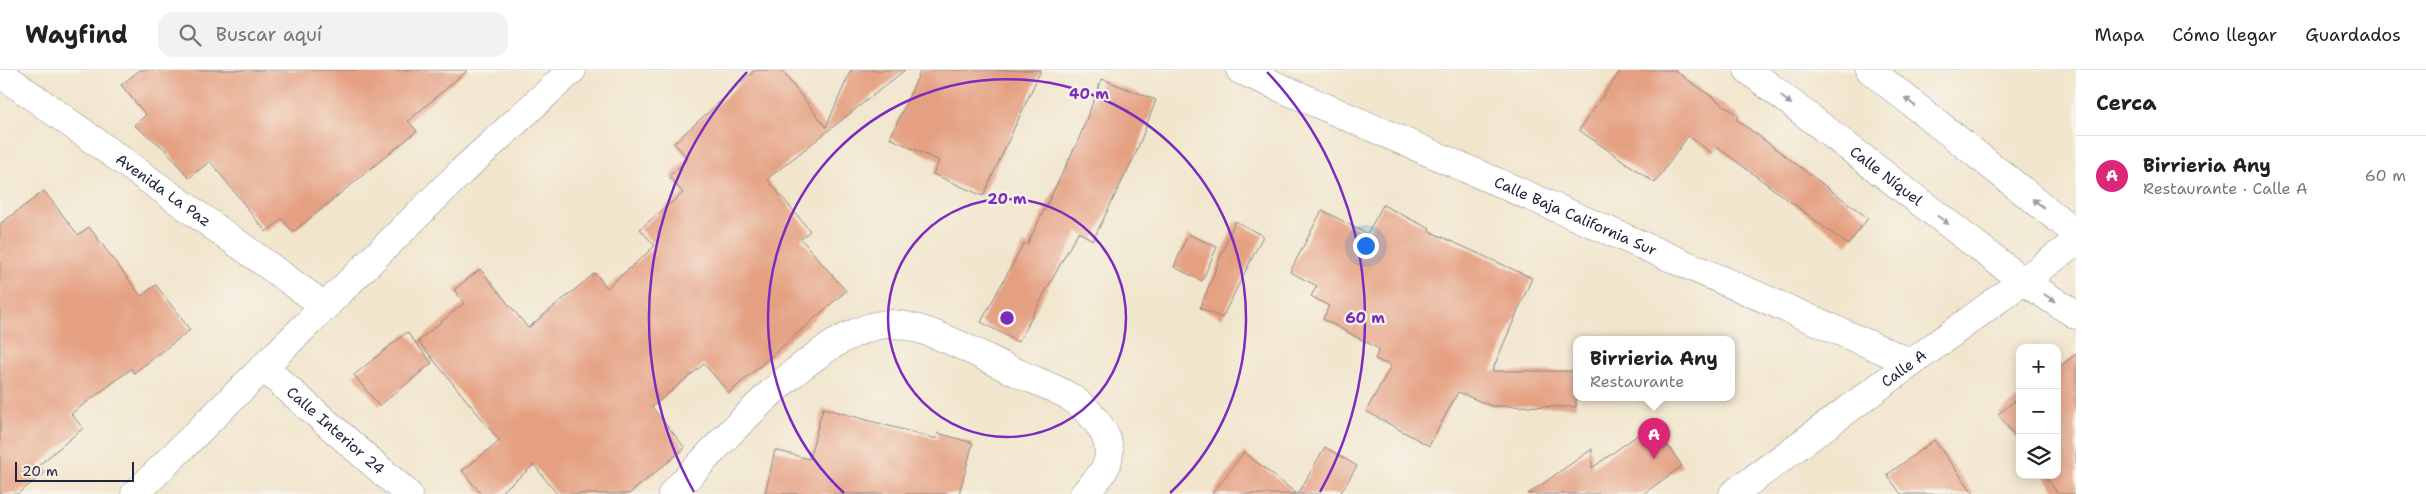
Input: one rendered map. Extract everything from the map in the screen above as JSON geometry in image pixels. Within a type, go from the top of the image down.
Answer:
[{"type":"street","points":[[135,494],[462,172],[572,70]]},
{"type":"street","name":"Calle Baja California Sur","points":[[1240,70],[1912,363]]},
{"type":"street","name":"Calle Níquel","points":[[1748,70],[2023,281],[2076,315]]},
{"type":"street","points":[[1870,70],[2076,233]]},
{"type":"street","name":"Avenida La Paz","points":[[13,75],[326,307]]},
{"type":"street","name":"Calle A","points":[[1733,494],[2076,242]]},
{"type":"street","points":[[672,494],[757,406],[804,364],[842,340],[863,331],[888,324],[920,329],[1069,396],[1092,416],[1105,435],[1109,453],[1107,467],[1084,494]]},
{"type":"street","name":"Calle Interior 24","points":[[264,368],[408,494]]},
{"type":"building","points":[[140,70],[468,70],[408,121],[417,131],[293,232],[282,219],[266,232],[210,161],[189,178],[165,149],[134,125],[146,115],[121,85]]},
{"type":"building","points":[[755,70],[781,70],[826,127],[851,70],[905,70],[767,179],[810,231],[801,239],[846,291],[729,393],[704,364],[652,407],[685,448],[629,494],[557,494],[534,465],[499,494],[481,494],[462,471],[500,441],[418,341],[464,303],[454,290],[480,269],[528,328],[595,273],[607,288],[655,246],[640,229],[683,193],[669,176],[688,159],[674,143]]},
{"type":"building","points":[[921,70],[1041,70],[983,196],[933,174],[939,161],[890,138]]},
{"type":"building","points":[[1621,70],[1674,70],[1739,116],[1736,119],[1868,218],[1848,245],[1717,147],[1712,153],[1688,136],[1655,183],[1579,130]]},
{"type":"building","points":[[1102,79],[1156,100],[1136,153],[1093,240],[1078,232],[1018,342],[981,322],[1024,243],[1027,245],[1078,141]]},
{"type":"building","points":[[44,191],[78,235],[89,227],[141,296],[156,285],[190,330],[134,373],[131,369],[71,414],[83,428],[39,465],[45,473],[17,494],[0,494],[0,224]]},
{"type":"building","points":[[1383,205],[1430,229],[1429,231],[1532,278],[1492,371],[1573,371],[1573,401],[1576,401],[1576,407],[1491,406],[1458,392],[1429,446],[1366,411],[1391,366],[1375,359],[1379,349],[1323,319],[1329,306],[1311,296],[1317,286],[1290,272],[1322,210],[1367,234]]},
{"type":"building","points":[[1235,221],[1263,236],[1222,318],[1200,308]]},
{"type":"building","points":[[1188,234],[1217,247],[1202,281],[1174,267]]},
{"type":"building","points":[[407,332],[432,363],[379,406],[354,375]]},
{"type":"building","points":[[2076,354],[2076,494],[2058,494],[2047,479],[2061,479],[2061,366]]},
{"type":"building","points":[[2016,400],[2016,438],[1998,414]]},
{"type":"building","points":[[823,408],[937,439],[938,433],[973,443],[959,494],[765,494],[775,450],[809,459]]},
{"type":"building","points":[[1653,424],[1682,466],[1643,494],[1528,494],[1592,449],[1592,468]]},
{"type":"building","points":[[1934,440],[1974,494],[1901,494],[1887,475]]},
{"type":"building","points":[[1325,447],[1357,466],[1340,494],[1298,494]]},
{"type":"building","points":[[1244,452],[1297,494],[1212,494]]},
{"type":"place","name":"Birrieria Any","points":[[1654,459]]}]
